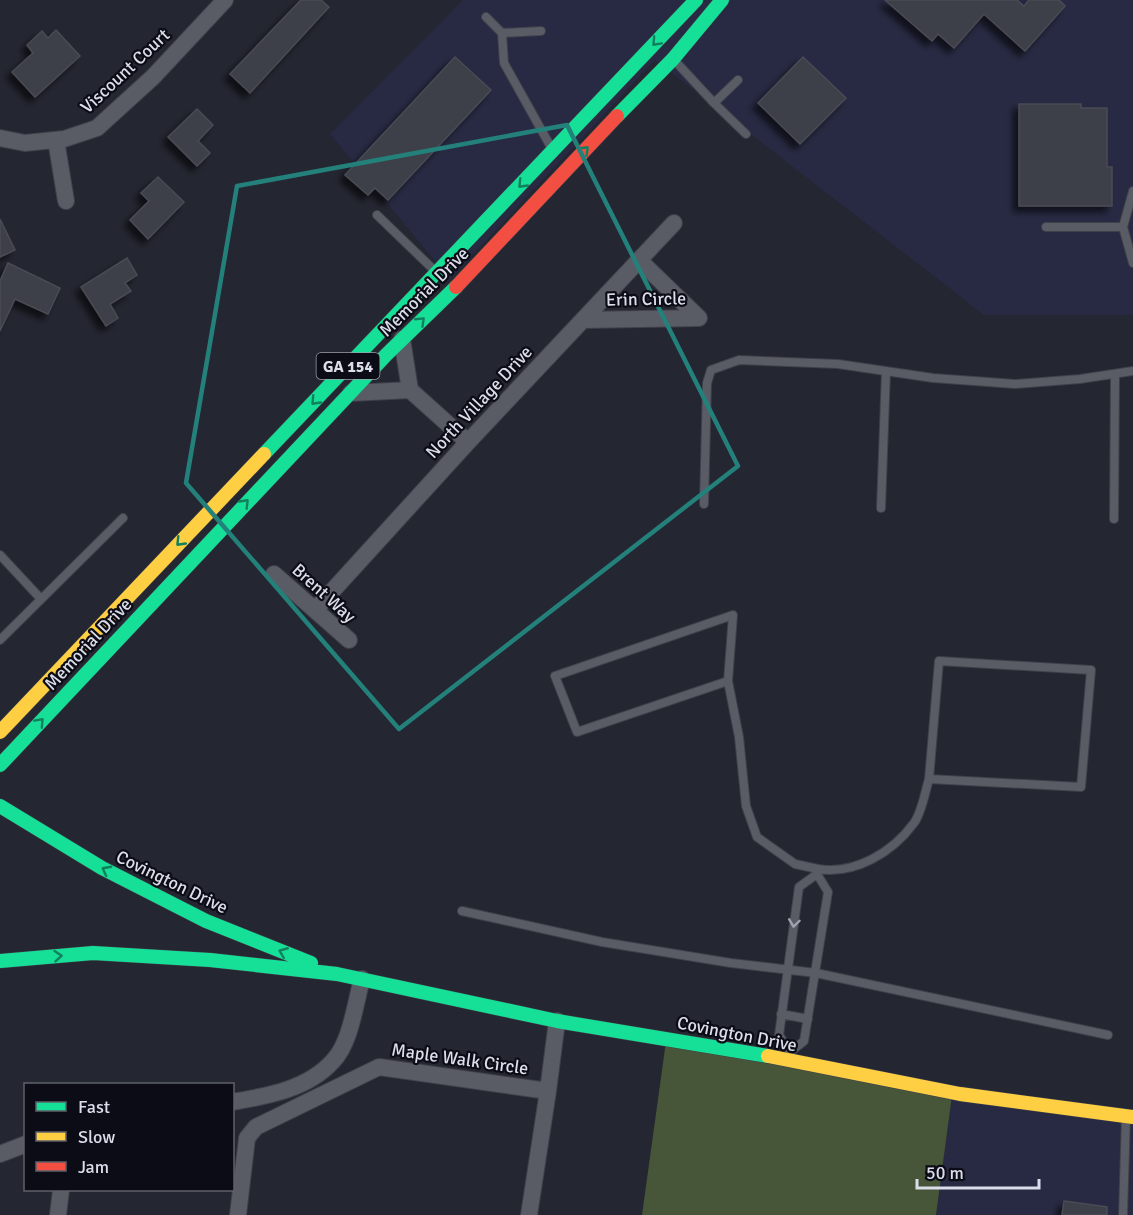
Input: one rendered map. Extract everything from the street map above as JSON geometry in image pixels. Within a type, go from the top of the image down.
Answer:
[{"type":"main road","name":"Memorial Drive","points":[[0,765],[402,339],[454,290],[536,200],[673,59],[722,0]]},
{"type":"main road","name":"Memorial Drive","points":[[0,732],[553,151],[691,2]]},
{"type":"main road","name":"Covington Drive","points":[[0,806],[102,868],[206,921],[337,974]]},
{"type":"main road","name":"Covington Drive","points":[[0,961],[93,953],[210,960],[337,974],[556,1021],[789,1056],[960,1094],[1129,1116]]},
{"type":"street","name":"Viscount Court","points":[[0,138],[25,143],[56,140],[96,128],[153,77],[225,0]]},
{"type":"street","points":[[56,140],[66,201]]},
{"type":"street","name":"North Village Drive","points":[[315,610],[468,442],[674,224]]},
{"type":"street","name":"Erin Circle","points":[[582,320],[699,318],[639,260]]},
{"type":"street","points":[[402,339],[410,390],[468,442]]},
{"type":"street","points":[[351,393],[410,390]]},
{"type":"street","name":"Brent Way","points":[[274,574],[349,640]]},
{"type":"street","points":[[234,1102],[289,1089],[311,1078],[334,1061],[345,1039],[362,979]]},
{"type":"street","name":"Maple Walk Circle","points":[[529,1215],[556,1021]]},
{"type":"street","name":"Maple Walk Circle","points":[[238,1215],[247,1138],[256,1127],[379,1066],[548,1091]]},
{"type":"street","points":[[0,1154],[24,1145]]},
{"type":"street","points":[[58,1215],[62,1191]]},
{"type":"lane","points":[[486,17],[502,33],[504,63],[553,151]]},
{"type":"lane","points":[[502,33],[541,31]]},
{"type":"lane","points":[[673,59],[746,135]]},
{"type":"lane","points":[[714,103],[738,80]]},
{"type":"lane","points":[[1133,191],[1123,227],[1133,263]]},
{"type":"lane","points":[[377,214],[437,273]]},
{"type":"lane","points":[[1046,227],[1123,227]]},
{"type":"lane","points":[[704,504],[707,383],[711,370],[740,360],[838,364],[1015,384],[1133,371]]},
{"type":"lane","points":[[881,508],[886,371]]},
{"type":"lane","points":[[1114,519],[1115,374]]},
{"type":"lane","points":[[0,640],[123,518]]},
{"type":"lane","points":[[0,555],[41,599]]},
{"type":"lane","points":[[728,681],[577,732],[555,676],[733,615],[728,681],[739,737],[746,806],[757,837],[795,864],[817,871],[834,872],[883,855],[915,822],[929,779],[939,661],[1091,670],[1081,787],[929,779]]},
{"type":"lane","points":[[817,871],[828,892],[816,973],[804,1041],[789,1056],[778,1035],[799,887],[817,871]]},
{"type":"lane","points":[[462,911],[602,942],[731,963],[816,973],[1108,1035]]},
{"type":"lane","points":[[782,1014],[808,1019]]},
{"type":"lane","points":[[1123,1215],[1129,1116]]},
{"type":"highlighted area","points":[[567,125],[738,466],[399,729],[186,483],[237,186]]},
{"type":"shaded area","points":[[463,0],[1133,0],[1133,315],[984,315],[655,60],[450,279],[330,134]]},
{"type":"shaded area","points":[[953,1088],[1133,1109],[1133,1215],[936,1215]]},
{"type":"green space","points":[[667,1034],[953,1088],[936,1215],[642,1215]]},
{"type":"building","points":[[301,0],[321,0],[329,7],[250,93],[230,74]]},
{"type":"building","points":[[885,0],[1017,0],[1024,6],[1029,0],[1059,0],[1065,6],[1025,51],[984,14],[954,48],[938,34],[932,41]]},
{"type":"building","points":[[56,30],[80,56],[35,97],[12,72],[33,53],[27,45],[42,31],[48,38]]},
{"type":"building","points":[[455,57],[491,90],[388,200],[375,188],[368,195],[345,175]]},
{"type":"building","points":[[803,57],[846,98],[800,144],[758,103]]},
{"type":"building","points":[[1019,104],[1081,104],[1081,108],[1107,108],[1107,167],[1112,167],[1112,206],[1019,206]]},
{"type":"building","points":[[197,109],[213,125],[198,141],[210,153],[197,166],[168,137]]},
{"type":"building","points":[[158,177],[184,202],[148,239],[130,220],[149,201],[141,193]]},
{"type":"building","points":[[0,219],[15,250],[0,257]]},
{"type":"building","points":[[127,258],[137,275],[125,283],[131,291],[110,304],[118,318],[106,326],[81,287]]},
{"type":"building","points":[[8,263],[60,288],[48,314],[15,299],[0,331],[0,281]]},
{"type":"building","points":[[1064,1201],[1107,1207],[1107,1215],[1062,1215]]},
{"type":"traffic: fast","points":[[264,454],[696,0]]},
{"type":"traffic: fast","points":[[617,116],[673,59],[722,0]]},
{"type":"traffic: fast","points":[[0,765],[386,355],[456,287]]},
{"type":"traffic: fast","points":[[0,806],[102,868],[206,921],[311,963]]},
{"type":"traffic: fast","points":[[0,961],[93,953],[210,960],[337,974],[557,1021],[768,1056]]},
{"type":"traffic: slow","points":[[0,732],[264,454]]},
{"type":"traffic: slow","points":[[768,1056],[960,1094],[1133,1117]]},
{"type":"traffic: jam","points":[[456,287],[617,116]]}]
